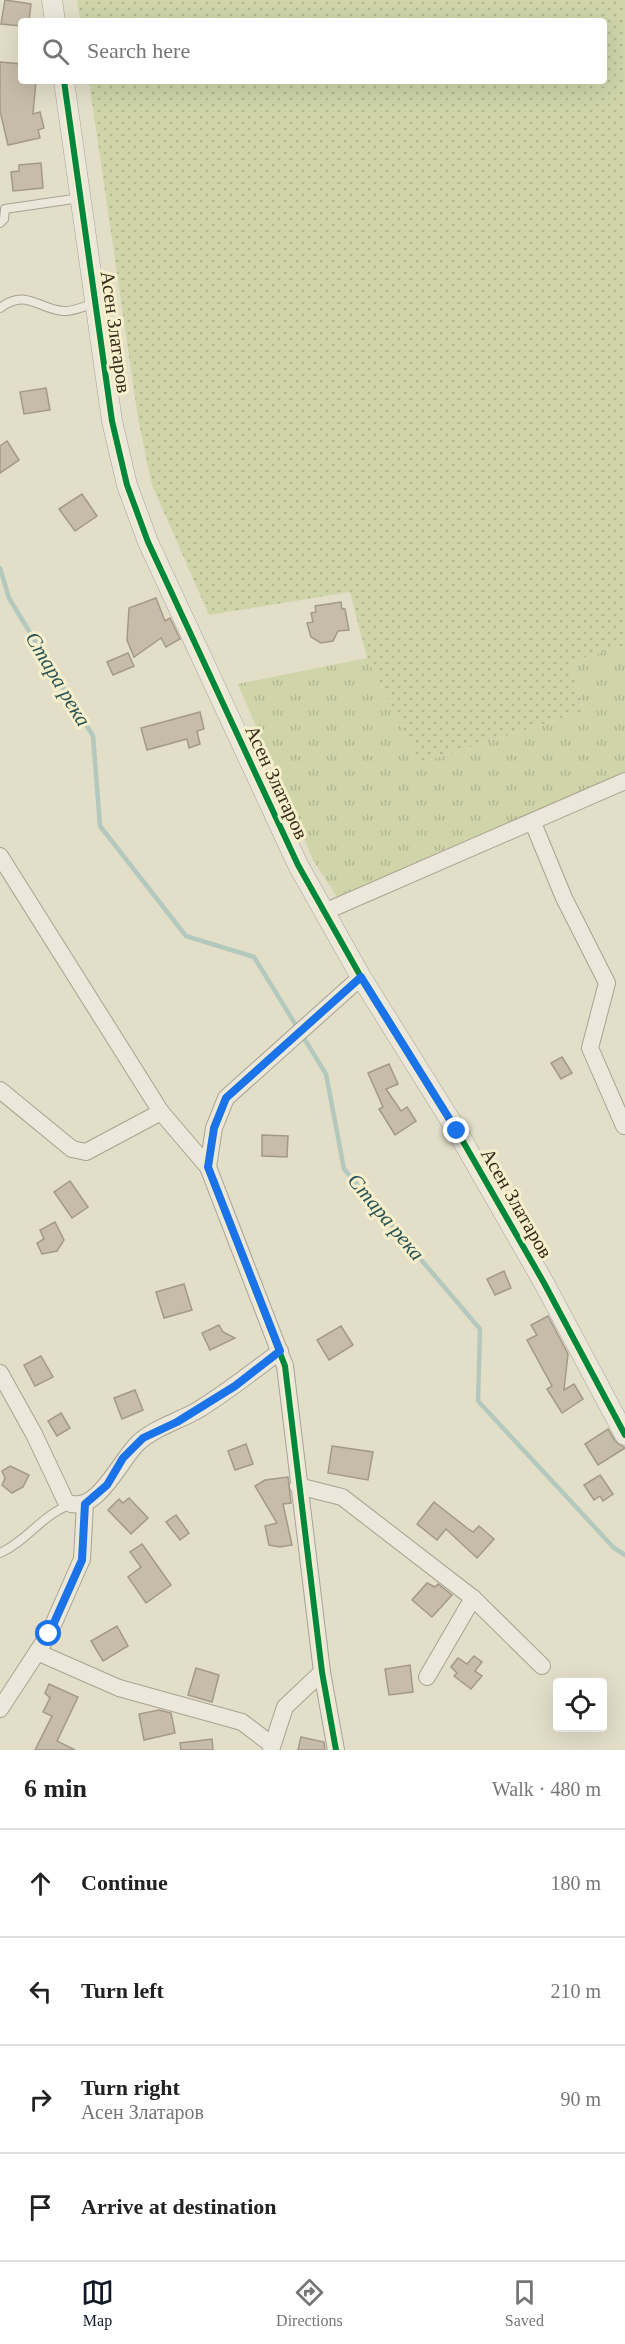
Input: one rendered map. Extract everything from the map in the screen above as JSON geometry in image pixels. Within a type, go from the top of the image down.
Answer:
[{"type":"street","points":[[52,0],[55,18]]},
{"type":"street","name":"Асен Златаров","points":[[64,84],[112,421],[127,485],[144,533],[298,865],[361,977],[457,1131],[544,1283],[625,1435]]},
{"type":"street","points":[[324,912],[625,781]]},
{"type":"street","points":[[533,823],[564,898],[607,983],[590,1048],[624,1126]]},
{"type":"street","points":[[0,856],[161,1112],[208,1167],[280,1351],[285,1366],[322,1672],[336,1750]]},
{"type":"street","points":[[208,1167],[214,1128],[226,1098],[361,977]]},
{"type":"street","points":[[0,1090],[72,1149],[80,1152],[86,1152],[161,1112]]},
{"type":"street","points":[[0,1373],[34,1434],[66,1502],[78,1504],[107,1485],[123,1458],[143,1438],[177,1422],[235,1386],[280,1351]]},
{"type":"street","points":[[298,1486],[342,1497],[473,1598],[542,1666]]},
{"type":"street","points":[[0,1709],[49,1634],[82,1560],[78,1504]]},
{"type":"street","points":[[427,1677],[473,1598]]},
{"type":"street","points":[[37,1652],[119,1688],[242,1722],[272,1748],[285,1707],[322,1672]]},
{"type":"lane","points":[[0,223],[4,219],[5,209],[80,198]]},
{"type":"lane","points":[[0,308],[22,299],[60,311],[95,303]]},
{"type":"lane","points":[[0,1553],[24,1541],[53,1511],[78,1504]]},
{"type":"green space","points":[[77,0],[625,0],[625,645],[569,662],[584,711],[420,763],[367,658],[350,592],[209,615],[152,485],[138,418],[89,84],[607,84],[607,18],[80,18]]},
{"type":"green space","points":[[625,645],[625,773],[337,897],[313,860],[238,684],[367,658],[420,763],[584,711],[569,662]]},
{"type":"building","points":[[5,0],[31,4],[29,18],[18,18],[18,26],[1,24]]},
{"type":"building","points":[[0,62],[18,64],[18,84],[36,84],[33,114],[40,112],[44,128],[38,130],[40,138],[8,145],[0,111]]},
{"type":"building","points":[[41,163],[43,188],[13,191],[11,172],[19,171],[19,165]]},
{"type":"building","points":[[46,388],[50,410],[24,414],[20,392]]},
{"type":"building","points":[[7,441],[19,460],[0,473],[0,446]]},
{"type":"building","points":[[82,494],[97,516],[75,531],[59,509]]},
{"type":"building","points":[[156,598],[165,621],[170,618],[180,639],[166,647],[161,638],[134,657],[127,640],[129,608]]},
{"type":"building","points":[[341,602],[342,609],[345,609],[349,630],[338,631],[333,641],[321,643],[311,637],[307,623],[313,622],[311,613],[316,612],[315,606]]},
{"type":"building","points":[[128,653],[134,666],[113,675],[107,662]]},
{"type":"building","points":[[200,712],[204,729],[197,731],[200,744],[189,748],[187,739],[147,750],[141,728]]},
{"type":"building","points":[[562,1057],[572,1073],[561,1079],[551,1063]]},
{"type":"building","points":[[389,1064],[398,1084],[386,1089],[401,1111],[407,1107],[416,1121],[395,1135],[379,1109],[383,1107],[368,1073]]},
{"type":"building","points":[[262,1135],[288,1136],[287,1157],[262,1156]]},
{"type":"building","points":[[70,1181],[88,1207],[72,1218],[54,1192]]},
{"type":"building","points":[[55,1222],[64,1240],[57,1251],[42,1254],[37,1243],[44,1239],[40,1230]]},
{"type":"building","points":[[504,1271],[511,1288],[495,1295],[487,1279]]},
{"type":"building","points":[[184,1284],[192,1310],[164,1318],[156,1292]]},
{"type":"building","points":[[548,1316],[568,1354],[564,1390],[574,1384],[583,1399],[562,1413],[547,1389],[552,1386],[527,1340],[537,1335],[531,1325]]},
{"type":"building","points":[[219,1325],[223,1332],[235,1338],[210,1350],[202,1333]]},
{"type":"building","points":[[341,1326],[353,1345],[329,1360],[317,1340]]},
{"type":"building","points":[[41,1356],[53,1377],[35,1386],[24,1365]]},
{"type":"building","points":[[135,1390],[143,1410],[122,1419],[114,1398]]},
{"type":"building","points":[[61,1413],[70,1428],[57,1436],[48,1421]]},
{"type":"building","points":[[608,1429],[615,1441],[625,1448],[598,1465],[585,1444]]},
{"type":"building","points":[[246,1444],[253,1464],[235,1470],[228,1451]]},
{"type":"building","points":[[332,1446],[373,1452],[368,1480],[328,1473]]},
{"type":"building","points":[[10,1466],[29,1475],[23,1487],[12,1493],[2,1485],[5,1478],[2,1471]]},
{"type":"building","points":[[600,1475],[613,1494],[603,1501],[600,1496],[594,1500],[584,1485]]},
{"type":"building","points":[[288,1477],[291,1503],[283,1504],[292,1545],[280,1547],[269,1545],[265,1526],[277,1523],[255,1486],[265,1480]]},
{"type":"building","points":[[129,1498],[148,1518],[131,1534],[108,1510],[119,1499],[123,1503]]},
{"type":"building","points":[[434,1502],[473,1532],[479,1526],[494,1539],[477,1558],[446,1529],[437,1540],[417,1524]]},
{"type":"building","points":[[176,1515],[189,1533],[180,1540],[166,1522]]},
{"type":"building","points":[[142,1544],[171,1585],[146,1603],[128,1577],[141,1567],[130,1552]]},
{"type":"building","points":[[427,1583],[435,1587],[438,1584],[452,1595],[432,1617],[412,1600]]},
{"type":"building","points":[[117,1626],[128,1646],[103,1661],[91,1641]]},
{"type":"building","points":[[474,1656],[482,1662],[475,1671],[482,1676],[471,1689],[454,1676],[457,1673],[451,1667],[458,1658],[467,1664]]},
{"type":"building","points":[[410,1665],[413,1692],[389,1695],[385,1669]]},
{"type":"building","points":[[196,1668],[219,1675],[212,1702],[188,1695]]},
{"type":"building","points":[[49,1684],[78,1697],[57,1741],[75,1750],[35,1750],[52,1716],[43,1712],[50,1698],[45,1693]]},
{"type":"building","points":[[159,1710],[171,1713],[175,1733],[144,1740],[139,1714]]},
{"type":"building","points":[[301,1737],[324,1742],[325,1750],[298,1750]]},
{"type":"building","points":[[212,1739],[213,1750],[181,1750],[180,1743]]},
{"type":"waterway","name":"Стара река","points":[[0,568],[9,598],[93,736],[100,826],[186,936],[254,957],[326,1074],[344,1169],[480,1329],[478,1401],[614,1548],[625,1555]]},
{"type":"cycle path","points":[[64,84],[112,421],[127,485],[148,542],[298,865],[361,977],[457,1131],[544,1283],[625,1435]]},
{"type":"cycle path","points":[[336,1750],[322,1672],[285,1366],[208,1167],[214,1128],[226,1098],[361,977]]},
{"type":"route","points":[[49,1634],[82,1560],[85,1504],[107,1485],[123,1458],[143,1438],[177,1422],[235,1386],[280,1351],[225,1216],[208,1167],[214,1128],[226,1098],[361,977],[457,1131]]}]
